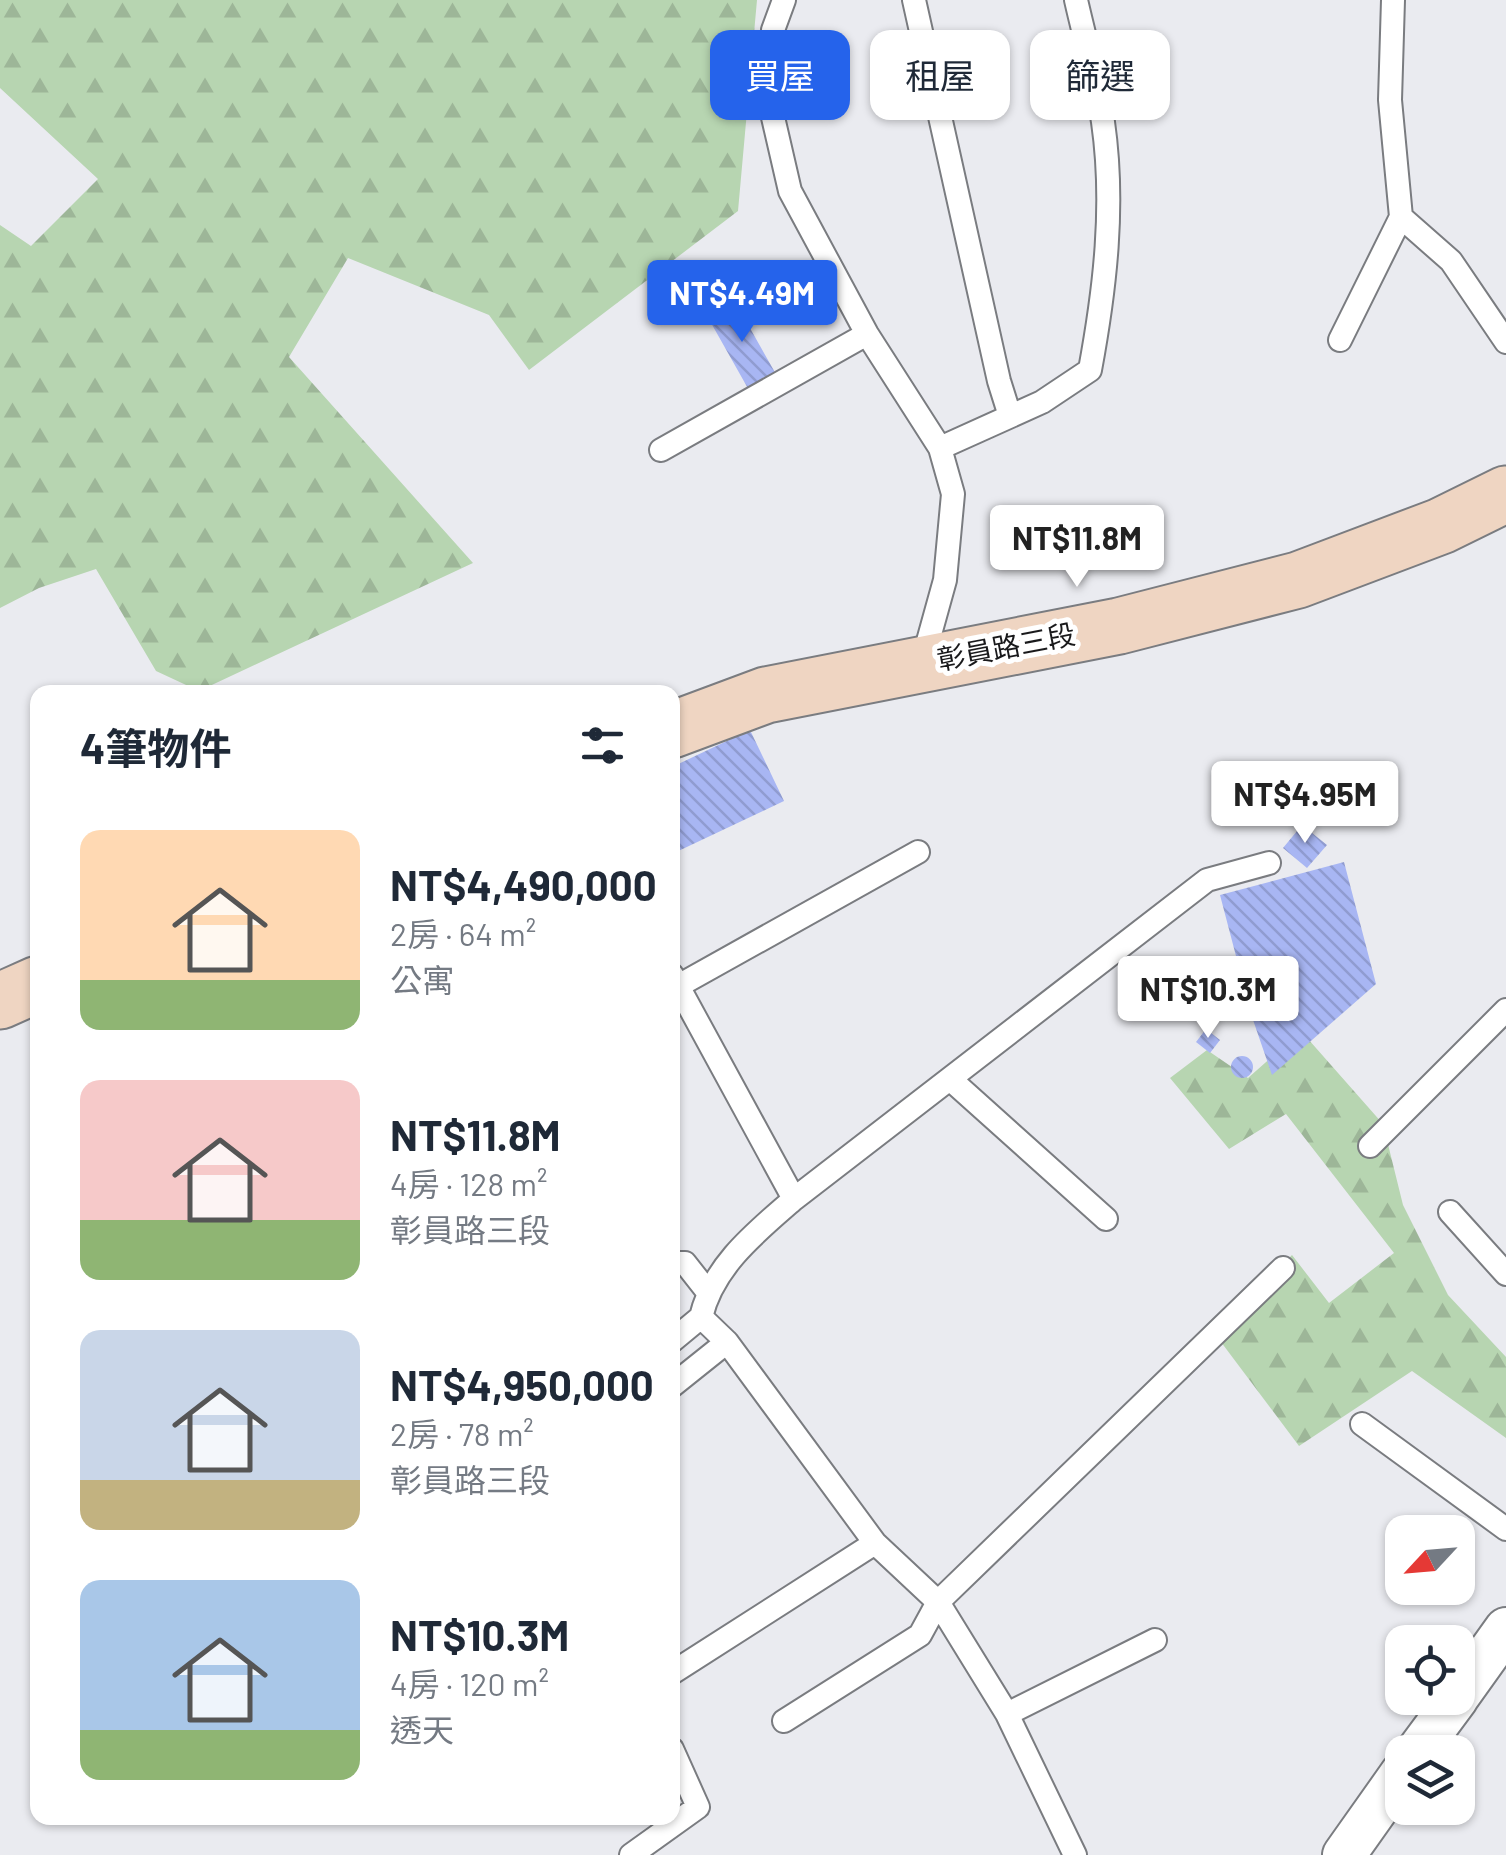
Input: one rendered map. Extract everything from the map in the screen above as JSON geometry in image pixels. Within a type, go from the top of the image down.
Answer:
[{"type":"main road","name":"彰員路三段","points":[[680,727],[766,694],[1120,626],[1298,580],[1441,526],[1506,494]]},
{"type":"main road","points":[[0,1001],[30,988]]},
{"type":"street","points":[[1475,1672],[1506,1629]]},
{"type":"street","points":[[1344,1855],[1385,1797]]},
{"type":"lane","points":[[784,0],[773,30],[772,113],[790,191],[867,334],[940,448],[953,494],[946,580],[922,663]]},
{"type":"lane","points":[[914,0],[1010,416]]},
{"type":"lane","points":[[940,448],[1042,402],[1090,370],[1105,289],[1108,179],[1103,122],[1076,0]]},
{"type":"lane","points":[[1340,340],[1401,217],[1390,100],[1393,0]]},
{"type":"lane","points":[[1401,217],[1451,262],[1506,342]]},
{"type":"lane","points":[[661,450],[867,334]]},
{"type":"lane","points":[[680,978],[918,852]]},
{"type":"lane","points":[[680,1334],[701,1317],[707,1291],[748,1239],[794,1199],[1207,880],[1269,863]]},
{"type":"lane","points":[[680,990],[794,1199]]},
{"type":"lane","points":[[1370,1146],[1506,1010]]},
{"type":"lane","points":[[950,1079],[1106,1219]]},
{"type":"lane","points":[[1450,1212],[1506,1274]]},
{"type":"lane","points":[[680,1263],[685,1263],[707,1291]]},
{"type":"lane","points":[[784,1721],[920,1635],[938,1602],[1283,1268]]},
{"type":"lane","points":[[701,1317],[726,1342],[874,1543],[938,1602],[1006,1714],[1075,1855]]},
{"type":"lane","points":[[680,1379],[726,1342]]},
{"type":"lane","points":[[1362,1424],[1506,1530]]},
{"type":"lane","points":[[680,1668],[874,1543]]},
{"type":"lane","points":[[1006,1714],[1155,1640]]},
{"type":"lane","points":[[680,1767],[698,1807],[680,1820]]},
{"type":"lane","points":[[632,1855],[673,1825]]},
{"type":"green space","points":[[0,0],[757,0],[754,30],[710,30],[710,120],[746,120],[738,211],[529,370],[489,315],[348,258],[289,357],[473,563],[212,685],[186,685],[156,671],[96,569],[39,588],[0,608],[0,225],[31,246],[98,179],[0,88]]},
{"type":"green space","points":[[1301,1031],[1383,1124],[1403,1205],[1448,1295],[1506,1357],[1506,1438],[1412,1371],[1299,1446],[1215,1334],[1292,1255],[1329,1303],[1394,1253],[1286,1114],[1229,1149],[1170,1078],[1207,1050],[1248,1078]]},
{"type":"building","points":[[733,298],[777,376],[750,392],[706,314]]},
{"type":"building","points":[[750,730],[784,801],[680,850],[680,763]]},
{"type":"building","points":[[1302,825],[1327,845],[1307,868],[1283,848]]},
{"type":"building","points":[[1344,862],[1376,984],[1272,1075],[1252,1017],[1220,895]]},
{"type":"building","points":[[1206,1029],[1220,1040],[1210,1053],[1196,1042]]},
{"type":"building","points":[[1238,1056],[1246,1056],[1253,1067],[1246,1078],[1238,1078],[1231,1071],[1231,1063]]}]
